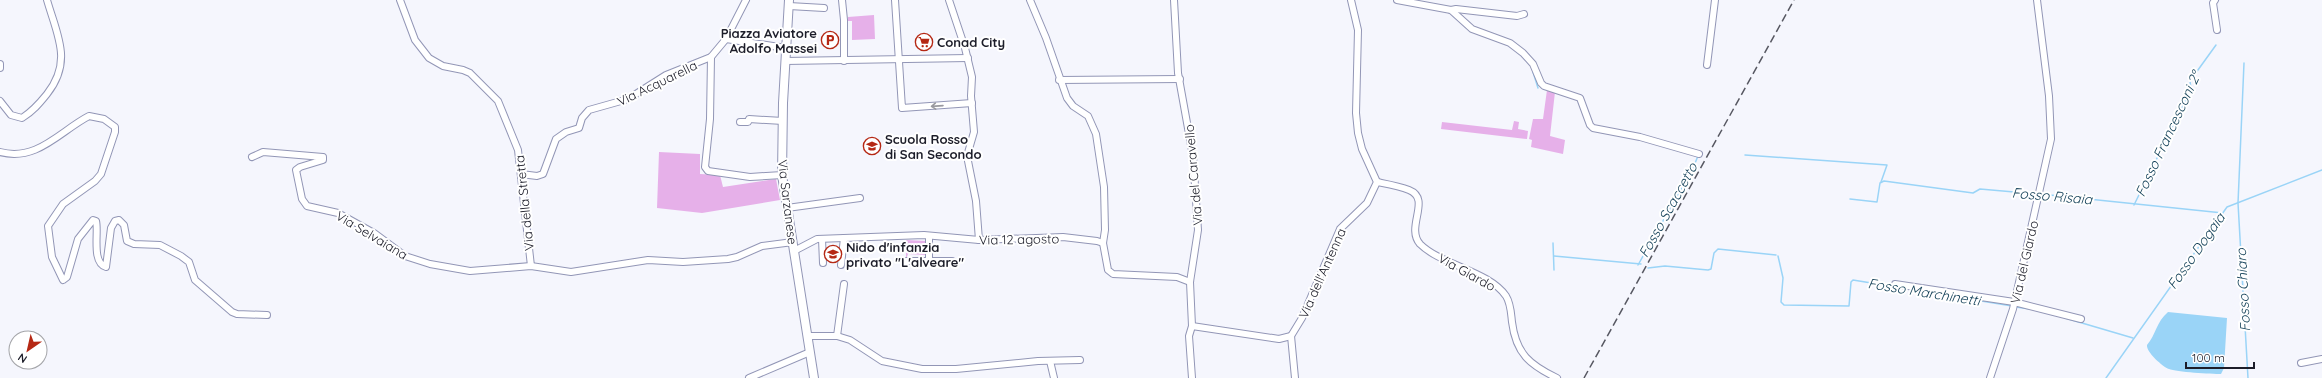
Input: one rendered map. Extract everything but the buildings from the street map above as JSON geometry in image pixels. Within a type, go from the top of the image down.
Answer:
[{"type":"main road","name":"Via Sarzanese","points":[[789,3],[785,62],[782,175],[814,378]]},
{"type":"street","points":[[0,101],[10,115],[22,118],[36,109],[55,83],[60,71],[62,56],[60,41],[47,0]]},
{"type":"street","name":"Via della Stretta","points":[[400,0],[415,40],[429,58],[443,66],[470,73],[498,101],[518,150],[532,266]]},
{"type":"street","name":"Via Acquarella","points":[[521,174],[537,176],[542,174],[553,143],[566,132],[579,128],[582,118],[589,110],[628,100],[666,75],[711,57],[726,39],[746,0]]},
{"type":"street","points":[[842,0],[844,20],[844,61]]},
{"type":"street","points":[[895,0],[902,108],[972,103]]},
{"type":"street","points":[[948,0],[968,58],[972,77],[974,132],[967,156],[976,201],[979,240]]},
{"type":"street","points":[[1030,0],[1046,38],[1059,80],[1068,101],[1088,116],[1096,134],[1104,187],[1106,224],[1103,244],[1108,270],[1113,274],[1177,277],[1190,282]]},
{"type":"street","name":"Via del Caravello","points":[[1174,0],[1180,79],[1193,156],[1198,230],[1190,282],[1192,326]]},
{"type":"street","points":[[1351,0],[1358,30],[1356,113],[1358,133],[1362,149],[1376,182]]},
{"type":"street","points":[[1397,0],[1451,10],[1456,9],[1517,16],[1524,14]]},
{"type":"street","points":[[1707,65],[1715,0]]},
{"type":"street","name":"Via del Giardo","points":[[1990,378],[2014,305],[2052,132],[2037,0]]},
{"type":"street","points":[[2215,0],[2213,2],[2216,30]]},
{"type":"street","points":[[789,3],[824,8]]},
{"type":"street","points":[[1451,10],[1472,29],[1496,37],[1518,48],[1533,64],[1538,79],[1544,86],[1580,98],[1590,125],[1593,128],[1640,137],[1699,154]]},
{"type":"street","points":[[726,39],[786,48]]},
{"type":"street","name":"Via Acquarella","points":[[711,57],[706,169],[750,177],[782,175]]},
{"type":"street","points":[[785,62],[968,58]]},
{"type":"street","points":[[1059,80],[1180,79]]},
{"type":"street","points":[[0,152],[18,154],[45,146],[89,116],[108,121],[115,127],[115,132],[101,174],[95,181],[63,204],[48,226],[52,257],[59,277],[63,280],[67,277],[78,239],[92,220],[96,221],[97,225],[95,245],[100,262],[106,267],[111,228],[115,221],[119,220],[124,225],[127,241],[134,244],[160,245],[189,262],[195,280],[232,312],[237,314],[267,315]]},
{"type":"street","points":[[740,122],[748,122],[749,120],[783,121]]},
{"type":"street","name":"Via Selvaiana","points":[[252,157],[263,152],[323,157],[323,160],[300,167],[296,170],[304,203],[309,207],[338,213],[374,233],[405,256],[430,264],[470,271],[532,266]]},
{"type":"street","name":"Via dell'Antenna","points":[[1291,336],[1302,318],[1340,229],[1367,203],[1376,182]]},
{"type":"street","name":"Via Giardo","points":[[1376,182],[1410,190],[1417,195],[1420,203],[1414,225],[1418,241],[1431,252],[1464,268],[1500,289],[1510,304],[1514,335],[1519,350],[1530,362],[1557,378]]},
{"type":"street","points":[[787,208],[860,198]]},
{"type":"street","points":[[929,236],[929,260]]},
{"type":"street","name":"Via 12 agosto","points":[[794,251],[812,241],[822,239],[929,236],[979,240],[1063,238],[1097,241],[1103,244]]},
{"type":"street","points":[[841,265],[844,238]]},
{"type":"street","points":[[822,239],[824,261]]},
{"type":"street","points":[[532,266],[571,272],[648,260],[683,262],[728,259],[737,258],[762,246],[793,242]]},
{"type":"street","points":[[906,261],[952,261]]},
{"type":"street","points":[[837,336],[844,284]]},
{"type":"street","points":[[1895,284],[2014,305],[2081,319]]},
{"type":"street","points":[[1192,378],[1189,336],[1192,326],[1279,339],[1291,336],[1295,378]]},
{"type":"street","points":[[808,336],[837,336],[850,340],[882,361],[922,370],[1080,360]]},
{"type":"street","points":[[749,378],[810,352]]},
{"type":"street","points":[[2301,363],[2322,359]]},
{"type":"street","points":[[1050,361],[1054,378]]},
{"type":"shaded area","points":[[874,15],[875,39],[852,40],[852,21],[848,21],[848,17]]},
{"type":"shaded area","points":[[1547,90],[1555,92],[1550,136],[1565,140],[1563,154],[1531,147],[1532,140],[1529,139],[1533,119],[1543,119]]},
{"type":"shaded area","points":[[1514,121],[1519,122],[1518,129],[1528,131],[1527,139],[1441,129],[1442,122],[1512,130]]},
{"type":"shaded area","points":[[659,152],[700,154],[700,174],[720,175],[723,187],[776,179],[780,200],[702,213],[657,208]]},
{"type":"shaded area","points":[[906,240],[926,241],[926,255],[908,254],[906,259]]},
{"type":"water","points":[[2168,312],[2227,318],[2224,368],[2221,374],[2194,373],[2173,370],[2169,369],[2155,359],[2147,348],[2147,345],[2158,324]]},
{"type":"waterway","name":"Fosso Francesconi 2°","points":[[2134,205],[2191,89],[2190,81],[2216,45]]},
{"type":"waterway","name":"Fosso Chiaro","points":[[2244,63],[2238,203],[2248,378]]},
{"type":"waterway","name":"Fosso Scaccetto","points":[[1533,72],[1538,88]]},
{"type":"waterway","name":"Fosso Risaia","points":[[1745,155],[1887,165],[1881,182]]},
{"type":"waterway","name":"Fosso Scaccetto","points":[[1638,265],[1693,168],[1698,156]]},
{"type":"waterway","name":"Fosso Dogaia","points":[[2106,378],[2227,207],[2322,170]]},
{"type":"waterway","name":"Fosso Risaia","points":[[1850,199],[1877,202],[1880,183],[1884,181],[1973,193],[1980,189],[2037,194]]},
{"type":"waterway","name":"Fosso Risaia","points":[[2040,194],[2223,213]]},
{"type":"waterway","name":"Fosso Marchinetti","points":[[1553,243],[1554,270]]},
{"type":"waterway","name":"Fosso Marchinetti","points":[[1648,268],[1665,266],[1708,270],[1711,269],[1714,253],[1718,249],[1776,255]]},
{"type":"waterway","name":"Fosso Marchinetti","points":[[1554,256],[1641,264]]},
{"type":"waterway","name":"Fosso Marchinetti","points":[[1778,256],[1783,278],[1781,302],[1784,305],[1849,306],[1851,282],[1853,280],[2012,306]]},
{"type":"waterway","name":"Fosso Marchinetti","points":[[2016,307],[2030,309]]},
{"type":"waterway","name":"Fosso Marchinetti","points":[[2065,318],[2133,338]]},
{"type":"railway","points":[[1584,378],[1794,0]]},
{"type":"place","name":"Piazza Aviatore Adolfo Massei","points":[[830,40]]},
{"type":"place","name":"Conad City","points":[[924,42]]},
{"type":"place","name":"Scuola Rosso di San Secondo","points":[[872,146]]},
{"type":"place","name":"Nido d'infanzia privato \"L'alveare\"","points":[[833,254]]}]
